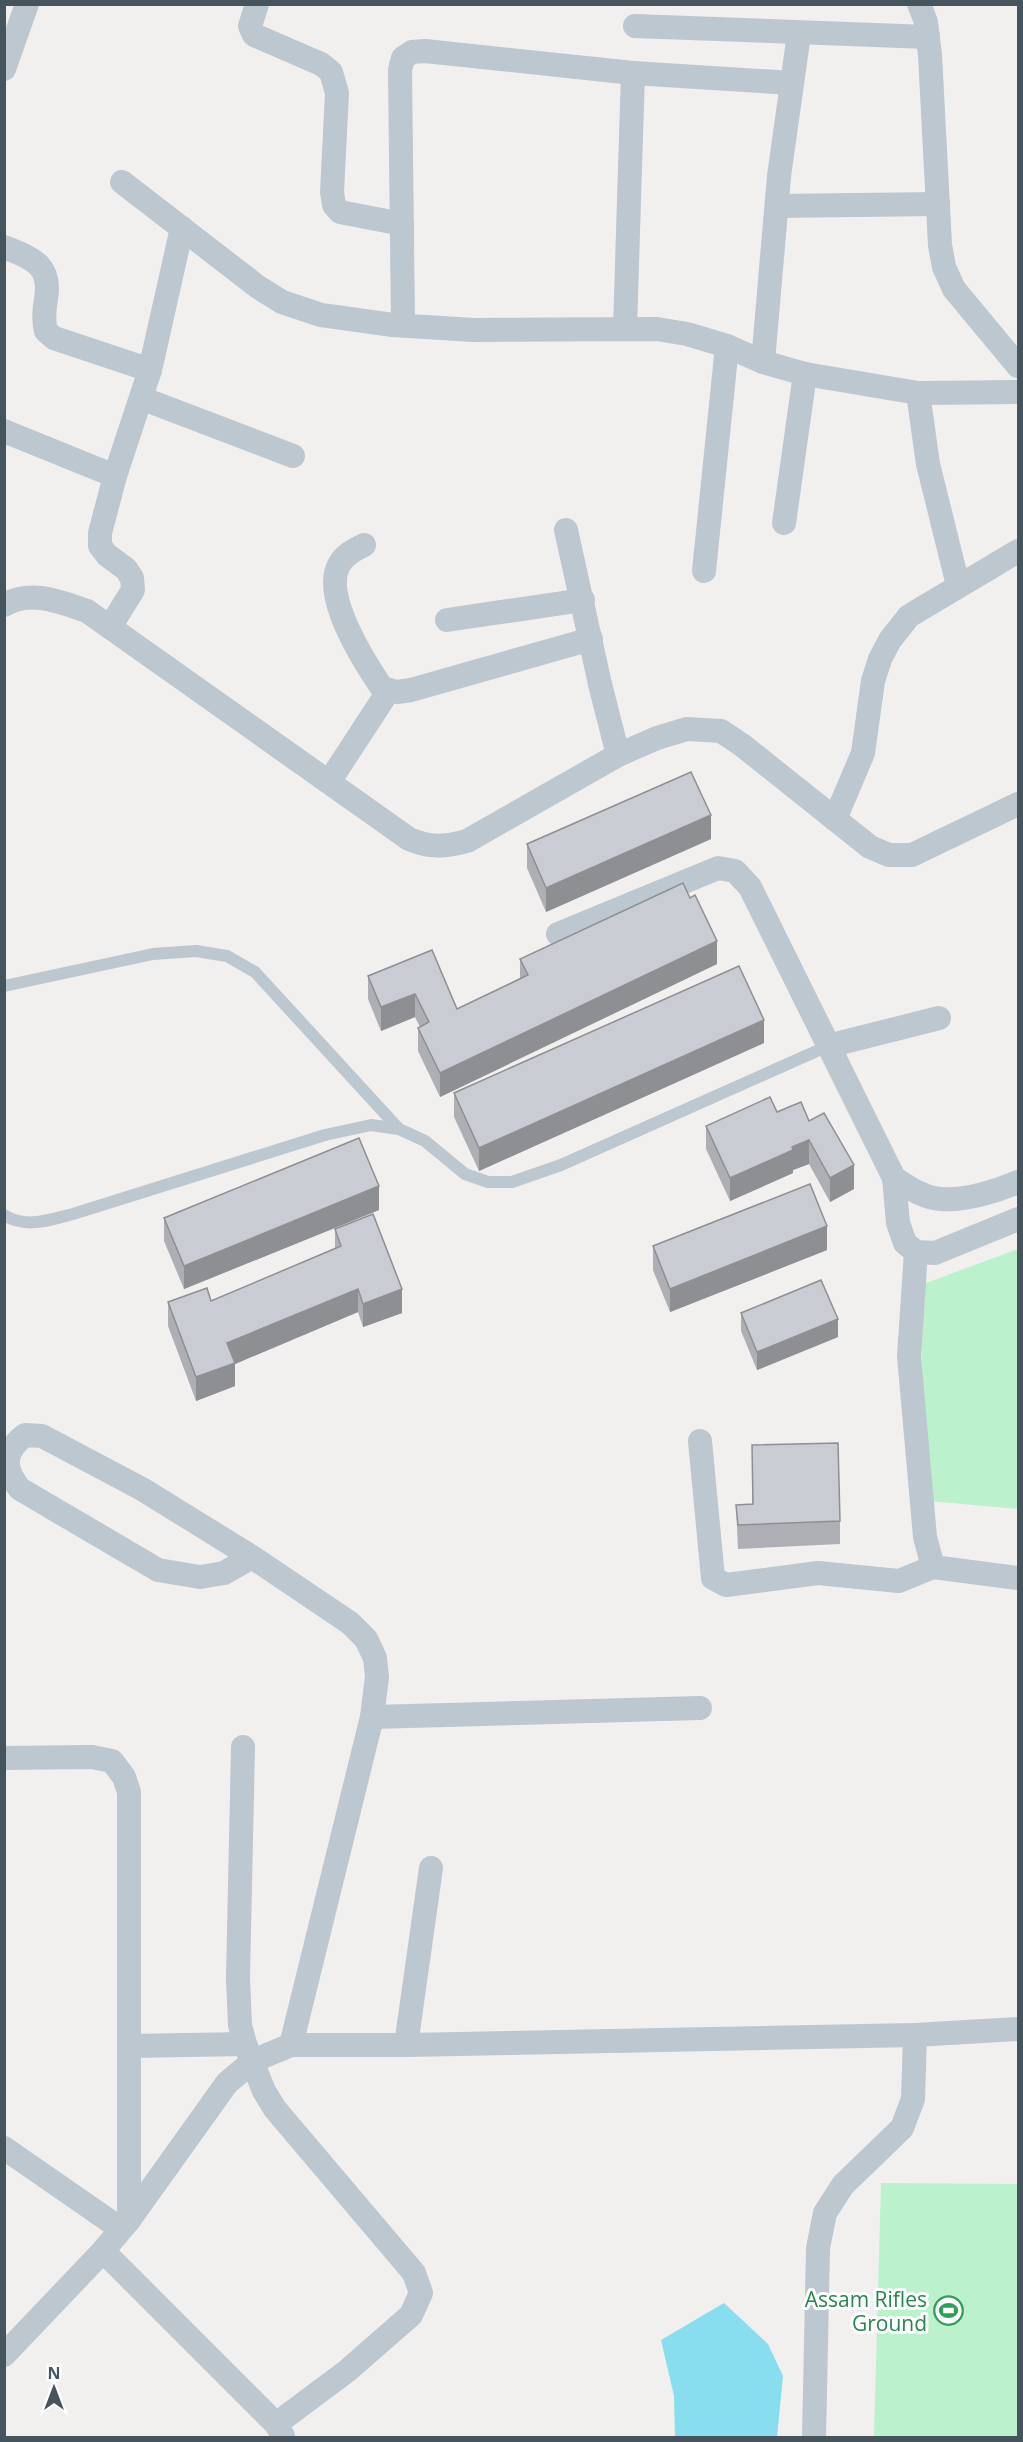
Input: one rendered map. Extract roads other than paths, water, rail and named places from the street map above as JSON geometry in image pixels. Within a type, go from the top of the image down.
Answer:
[{"type":"street","points":[[4,69],[27,4]]},
{"type":"street","points":[[257,4],[250,26],[254,35],[321,64],[331,72],[335,82],[332,192],[334,205],[340,212],[402,224]]},
{"type":"street","points":[[919,4],[926,22],[928,37],[940,245],[944,267],[954,289],[1018,366]]},
{"type":"street","points":[[634,26],[799,34],[928,37]]},
{"type":"street","points":[[763,362],[777,206],[799,34]]},
{"type":"street","points":[[403,325],[400,70],[403,58],[412,52],[425,51],[633,73],[792,83]]},
{"type":"street","points":[[625,328],[633,73]]},
{"type":"street","points":[[122,182],[258,287],[282,302],[321,315],[403,325],[474,330],[657,329],[687,334],[727,346],[763,362],[805,374],[918,393],[1018,392]]},
{"type":"street","points":[[777,206],[938,204]]},
{"type":"street","points":[[110,627],[133,591],[132,578],[126,569],[107,555],[100,546],[100,533],[115,476],[150,370],[182,228]]},
{"type":"street","points":[[4,247],[38,263],[45,273],[48,289],[44,313],[46,331],[54,338],[150,370]]},
{"type":"street","points":[[704,571],[727,346]]},
{"type":"street","points":[[784,522],[805,374]]},
{"type":"street","points":[[918,393],[928,464],[958,585]]},
{"type":"street","points":[[141,398],[293,456]]},
{"type":"street","points":[[4,431],[115,476]]},
{"type":"street","points":[[566,530],[618,755]]},
{"type":"street","points":[[364,545],[350,552],[337,567],[336,587],[344,620],[358,651],[382,688],[397,692],[411,690],[591,639]]},
{"type":"street","points":[[835,819],[863,753],[873,681],[880,659],[890,640],[909,616],[1018,551]]},
{"type":"street","points":[[4,605],[29,597],[52,598],[87,611],[409,839],[426,846],[448,847],[467,841],[618,755],[657,738],[687,729],[721,731],[742,745],[870,847],[889,855],[912,855],[1018,804]]},
{"type":"street","points":[[447,620],[583,600]]},
{"type":"street","points":[[329,782],[388,690]]},
{"type":"street","points":[[558,934],[718,868],[735,871],[750,887],[894,1178],[898,1223],[905,1243],[916,1252],[935,1253],[1018,1219]]},
{"type":"street","points":[[828,1046],[939,1018]]},
{"type":"street","points":[[894,1178],[918,1193],[941,1199],[998,1191],[1018,1182]]},
{"type":"street","points":[[916,1252],[909,1356],[926,1537],[933,1567]]},
{"type":"street","points":[[252,1557],[224,1573],[200,1577],[158,1570],[20,1489],[11,1478],[7,1463],[13,1444],[25,1435],[42,1436],[142,1489],[252,1557],[350,1623],[366,1639],[375,1658],[377,1677],[372,1717],[291,2045]]},
{"type":"street","points":[[700,1442],[713,1578],[726,1585],[818,1573],[899,1581],[933,1567],[1018,1578]]},
{"type":"street","points":[[372,1717],[700,1708]]},
{"type":"street","points":[[103,2251],[280,2431],[411,2315],[421,2293],[414,2273],[275,2109],[264,2091],[240,2025],[238,1978],[243,1747]]},
{"type":"street","points":[[4,1758],[92,1757],[112,1761],[124,1777],[129,1792],[130,2046],[125,2225]]},
{"type":"street","points":[[406,2045],[431,1868]]},
{"type":"street","points":[[130,2046],[249,2052],[291,2045],[406,2045],[915,2035],[1018,2029]]},
{"type":"street","points":[[813,2438],[818,2248],[825,2213],[843,2185],[902,2128],[913,2099],[915,2035]]},
{"type":"street","points":[[4,2355],[125,2225],[249,2052]]},
{"type":"street","points":[[4,2148],[125,2225]]},
{"type":"lane","points":[[4,986],[153,954],[196,951],[227,956],[255,972],[399,1128]]},
{"type":"lane","points":[[4,1215],[12,1220],[35,1224],[325,1135],[371,1125],[399,1128],[425,1141],[465,1174],[488,1182],[512,1182],[572,1160],[828,1046]]},
{"type":"water","points":[[724,2303],[768,2344],[783,2376],[777,2437],[675,2437],[674,2396],[661,2340]]},
{"type":"place","name":"Assam Rifles Ground","points":[[948,2311]]}]
